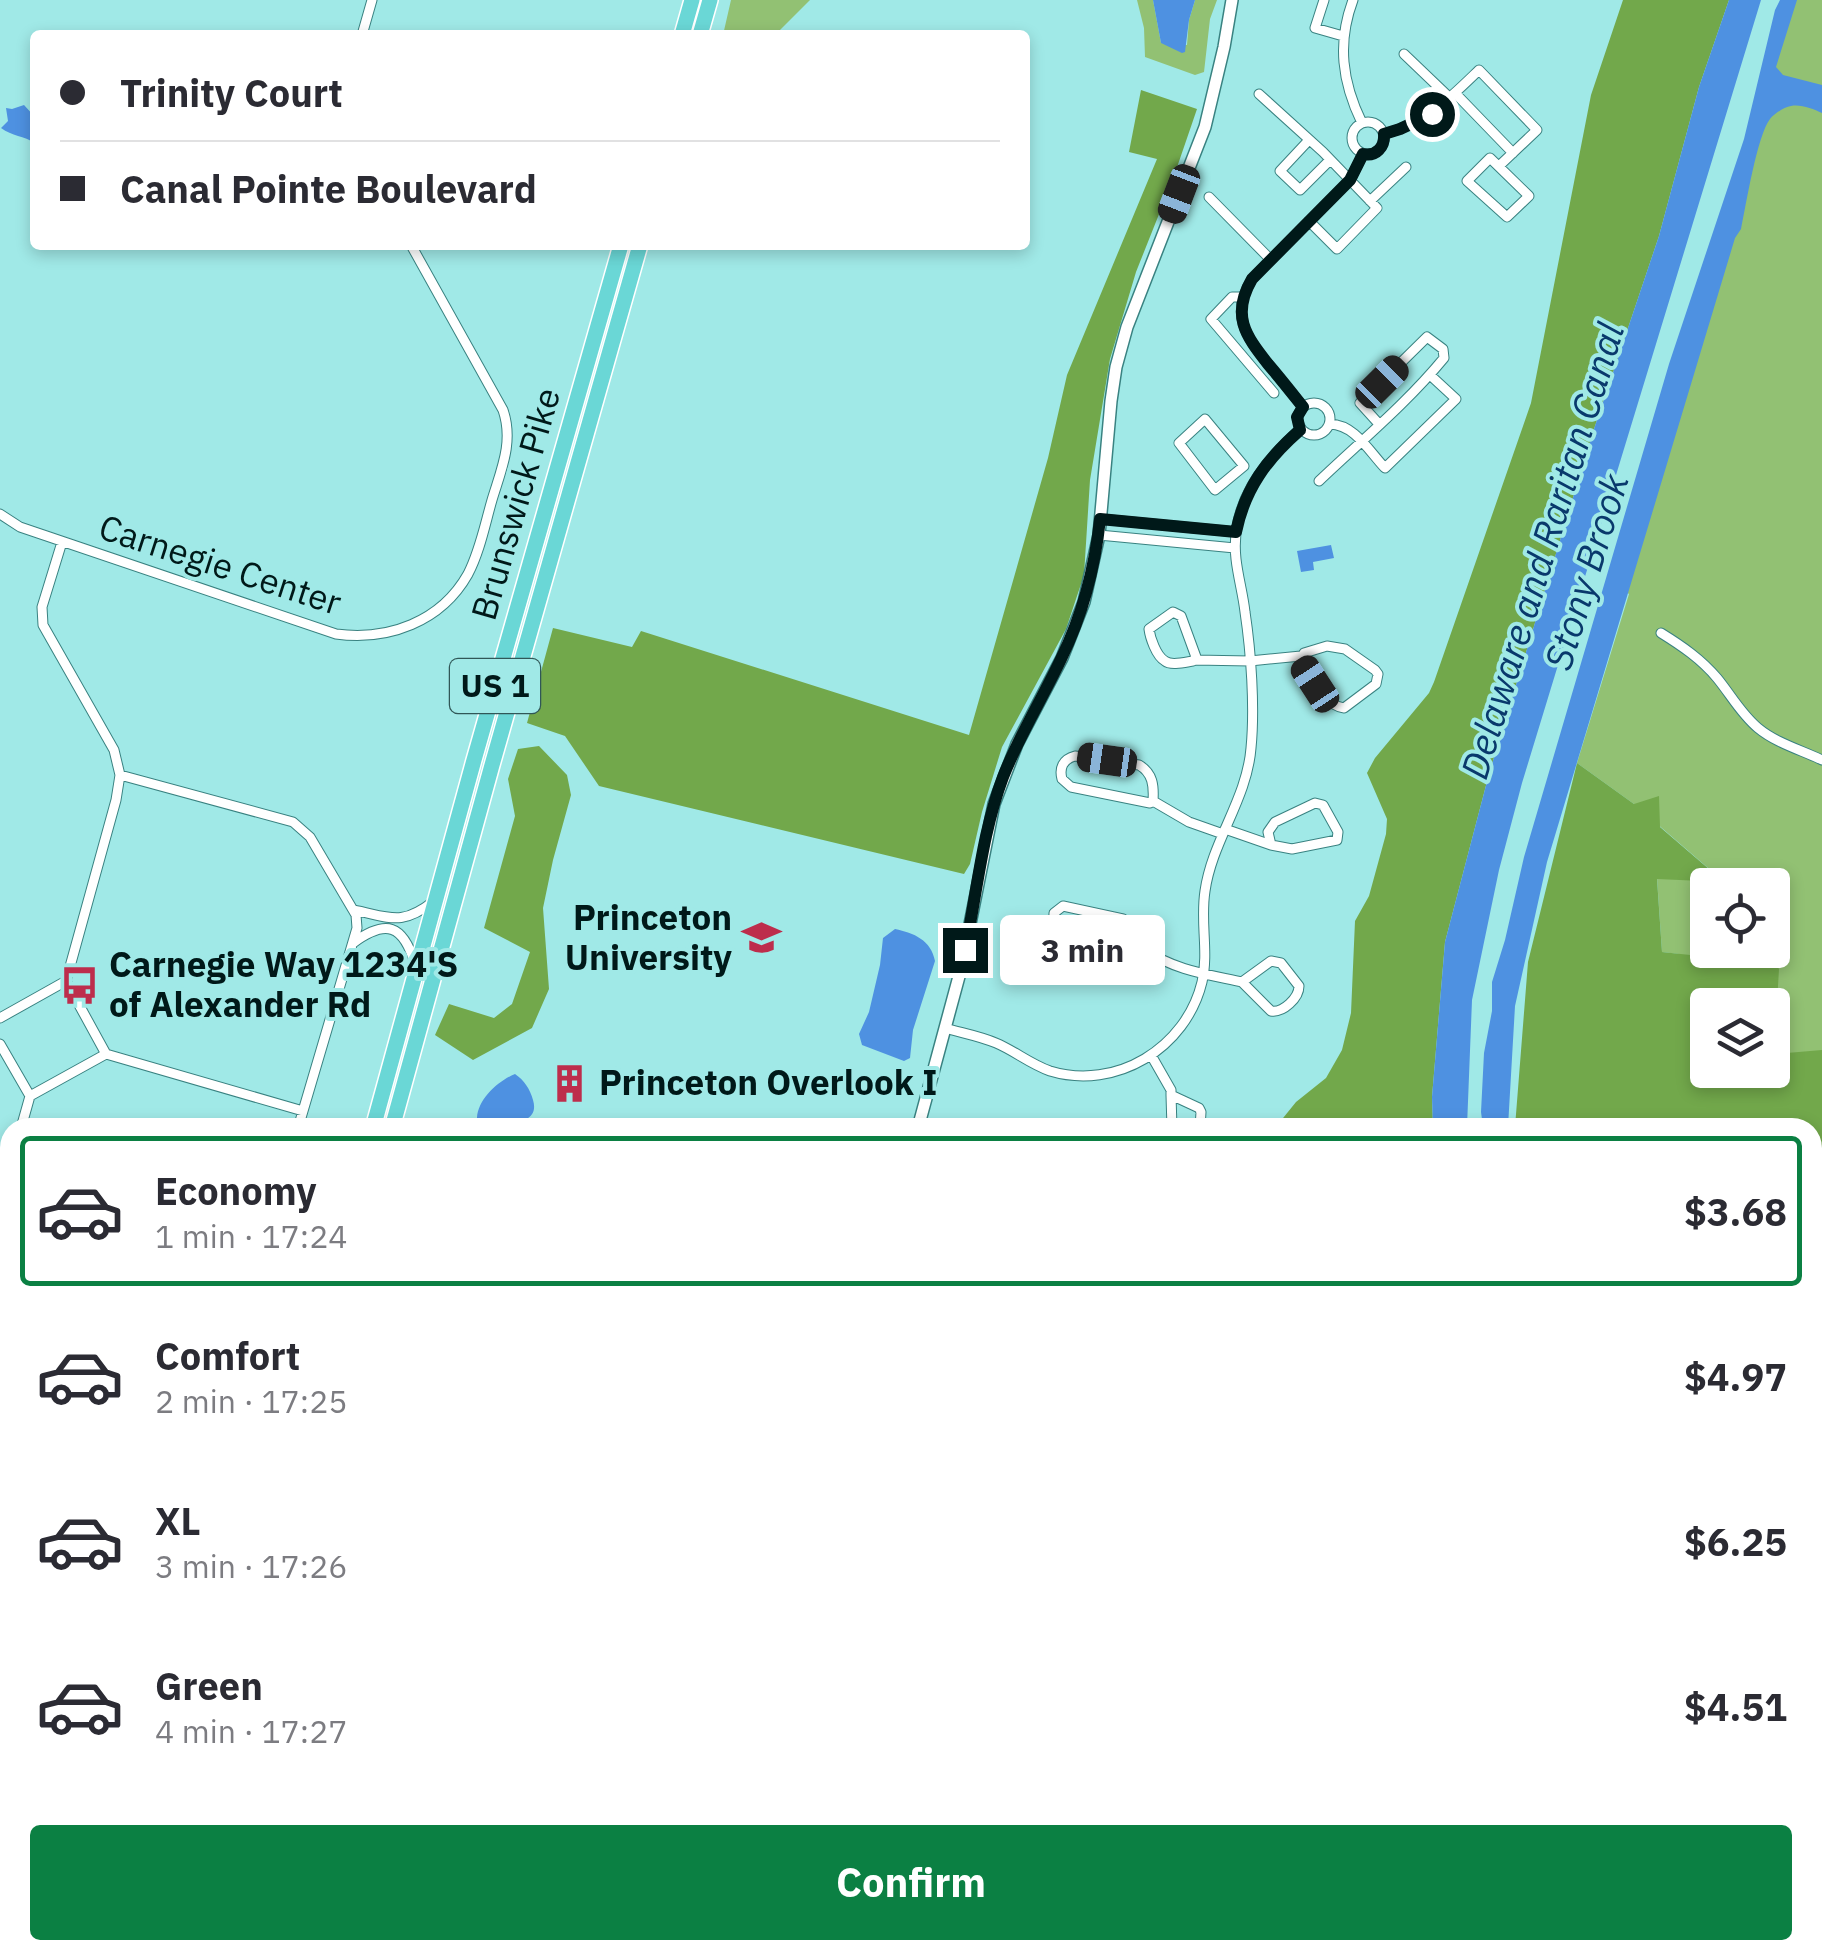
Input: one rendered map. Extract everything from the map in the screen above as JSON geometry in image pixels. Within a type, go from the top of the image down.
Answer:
[{"type":"highway","points":[[683,30],[692,0]]},
{"type":"highway","points":[[702,30],[711,2]]},
{"type":"highway","name":"Brunswick Pike","points":[[375,1118],[620,250]]},
{"type":"highway","name":"Brunswick Pike","points":[[395,1118],[639,250]]},
{"type":"street","points":[[363,30],[372,0]]},
{"type":"street","points":[[921,1118],[965,950],[994,804],[1017,744],[1062,658],[1088,587],[1098,536],[1116,367],[1127,327],[1204,127],[1232,0]]},
{"type":"street","points":[[1324,0],[1315,28],[1344,36]]},
{"type":"street","points":[[1353,0],[1344,36],[1344,73],[1362,123]]},
{"type":"street","points":[[1404,54],[1513,153]]},
{"type":"street","points":[[1384,134],[1432,114],[1478,70],[1537,130],[1499,166]]},
{"type":"street","points":[[1259,94],[1376,208],[1337,249],[1309,221]]},
{"type":"street","points":[[1362,123],[1376,124],[1384,134],[1380,150],[1369,155],[1354,148],[1351,137],[1362,123]]},
{"type":"street","points":[[1310,140],[1280,171],[1300,190],[1330,160]]},
{"type":"street","points":[[1303,407],[1250,341],[1241,318],[1243,297],[1252,279],[1350,180],[1363,154]]},
{"type":"street","points":[[1490,158],[1499,166],[1528,196],[1506,218],[1467,181],[1490,158]]},
{"type":"street","points":[[1370,201],[1406,167]]},
{"type":"street","points":[[1209,197],[1270,260]]},
{"type":"street","name":"Carnegie Center","points":[[0,514],[20,527],[62,542],[336,634],[387,634],[417,623],[444,603],[467,575],[505,456],[508,434],[503,410],[415,250]]},
{"type":"street","points":[[1243,297],[1232,297],[1211,319],[1274,393]]},
{"type":"street","points":[[1318,480],[1360,442],[1379,424],[1430,375],[1444,358],[1443,349],[1427,337],[1360,404],[1379,424]]},
{"type":"street","points":[[1330,424],[1351,429],[1386,468],[1456,399],[1430,375]]},
{"type":"street","points":[[1312,403],[1328,411],[1330,424],[1322,434],[1305,434],[1297,417],[1303,407],[1312,403]]},
{"type":"street","points":[[1244,466],[1215,490],[1179,444],[1205,420],[1244,466],[1258,474]]},
{"type":"street","points":[[946,1028],[993,1041],[1036,1066],[1070,1075],[1124,1069],[1151,1056],[1184,1022],[1204,974],[1204,892],[1209,870],[1249,764],[1250,661],[1236,532],[1245,498],[1258,474],[1300,430]]},
{"type":"street","points":[[1100,519],[1236,532]]},
{"type":"street","points":[[1098,536],[1235,548]]},
{"type":"street","points":[[62,542],[42,607],[43,625],[114,750],[120,775],[66,982],[106,1054],[302,1111]]},
{"type":"street","points":[[1195,660],[1178,613],[1168,614],[1150,628],[1149,636],[1164,661],[1172,663],[1301,656],[1304,652],[1338,646],[1375,670],[1378,679],[1347,706],[1335,707],[1315,684],[1301,656]]},
{"type":"street","points":[[1661,633],[1710,670],[1754,726],[1822,760]]},
{"type":"street","points":[[1153,801],[1153,780],[1140,765],[1075,756],[1061,767],[1062,779],[1071,786],[1153,801],[1190,822],[1271,845],[1292,849],[1334,843],[1338,832],[1323,805],[1315,802],[1275,822],[1268,832],[1271,845]]},
{"type":"street","points":[[120,775],[293,822],[310,837],[353,910],[358,922],[353,943],[300,1118]]},
{"type":"street","points":[[353,910],[410,918],[436,899]]},
{"type":"street","points":[[1146,950],[1130,924],[1123,920],[1063,906],[1056,910],[1055,944],[1134,946],[1171,963],[1242,982],[1276,1012],[1299,991],[1297,983],[1276,961],[1242,982]]},
{"type":"street","points":[[353,943],[370,930],[394,930],[411,951],[417,971]]},
{"type":"street","points":[[0,1018],[66,982]]},
{"type":"street","points":[[0,1044],[30,1096]]},
{"type":"street","points":[[24,1118],[30,1096],[106,1054]]},
{"type":"street","points":[[1151,1056],[1171,1090],[1172,1118]]},
{"type":"street","points":[[1171,1095],[1199,1108],[1200,1118]]},
{"type":"green space","points":[[731,0],[810,0],[780,30],[724,30]]},
{"type":"green space","points":[[1137,0],[1153,0],[1161,43],[1187,45],[1195,0],[1217,0],[1210,19],[1204,72],[1195,75],[1145,57],[1144,28]]},
{"type":"green space","points":[[1623,0],[1729,0],[1699,87],[1659,236],[1593,432],[1489,774],[1445,942],[1433,1118],[1283,1118],[1326,1078],[1342,1050],[1351,1013],[1355,921],[1369,896],[1386,834],[1387,819],[1367,773],[1434,682],[1531,403],[1591,95]]},
{"type":"green space","points":[[1791,0],[1822,0],[1822,1085],[1790,1065],[1790,988],[1698,988],[1679,954],[1662,952],[1657,878],[1690,880],[1690,968],[1790,968],[1790,868],[1708,868],[1634,804],[1577,763],[1629,594],[1623,590]]},
{"type":"green space","points":[[1141,90],[1197,109],[1136,272],[1110,359],[1090,480],[1084,575],[1066,629],[1002,747],[964,874],[599,786],[565,736],[527,723],[553,628],[632,647],[641,631],[969,735],[1048,458],[1067,375],[1157,159],[1129,152]]},
{"type":"green space","points":[[539,746],[567,775],[571,795],[543,908],[549,989],[532,1028],[473,1060],[435,1035],[449,1004],[494,1018],[512,1004],[530,952],[484,928],[515,816],[508,779],[518,749]]},
{"type":"green space","points":[[1577,763],[1634,804],[1659,796],[1660,827],[1708,868],[1690,868],[1690,880],[1657,879],[1662,952],[1690,955],[1690,968],[1779,969],[1778,988],[1690,988],[1690,1088],[1790,1088],[1790,1053],[1822,1050],[1822,1118],[1516,1118],[1528,962]]},
{"type":"water","points":[[1153,0],[1195,0],[1185,52],[1161,43]]},
{"type":"water","points":[[1729,0],[1761,0],[1522,783],[1499,870],[1472,1000],[1467,1118],[1433,1118],[1445,942],[1489,774],[1593,432],[1659,236],[1699,87]]},
{"type":"water","name":"Stony Brook","points":[[1780,0],[1797,0],[1776,67],[1783,75],[1822,85],[1822,113],[1791,106],[1777,113],[1765,128],[1741,229],[1735,238],[1547,862],[1515,1006],[1509,1118],[1482,1118],[1492,982],[1524,857],[1669,364],[1744,139]]},
{"type":"water","points":[[24,105],[30,112],[30,141],[1,128],[8,121],[6,108]]},
{"type":"water","points":[[1331,545],[1334,558],[1313,562],[1314,570],[1301,572],[1297,551]]},
{"type":"water","points":[[895,929],[921,939],[935,961],[913,1030],[910,1058],[904,1061],[862,1045],[859,1034],[869,1012],[883,938]]},
{"type":"water","points":[[515,1074],[524,1082],[532,1096],[534,1110],[530,1116],[477,1118],[481,1104],[502,1081]]},
{"type":"place","name":"Princeton University","points":[[762,938]]},
{"type":"place","name":"Carnegie Way 1234'S of Alexander Rd","points":[[79,985]]},
{"type":"place","name":"Princeton Overlook I","points":[[569,1083]]},
{"type":"route","points":[[965,950],[994,804],[1017,744],[1074,630],[1092,572],[1100,519],[1236,532],[1252,484],[1270,458],[1300,430],[1297,417],[1303,407],[1244,330],[1241,308],[1246,288],[1350,180],[1363,154],[1380,150],[1384,134],[1432,114]]},
{"type":"water label","name":"Delaware and Raritan Canal","points":[[1543,551]]}]
